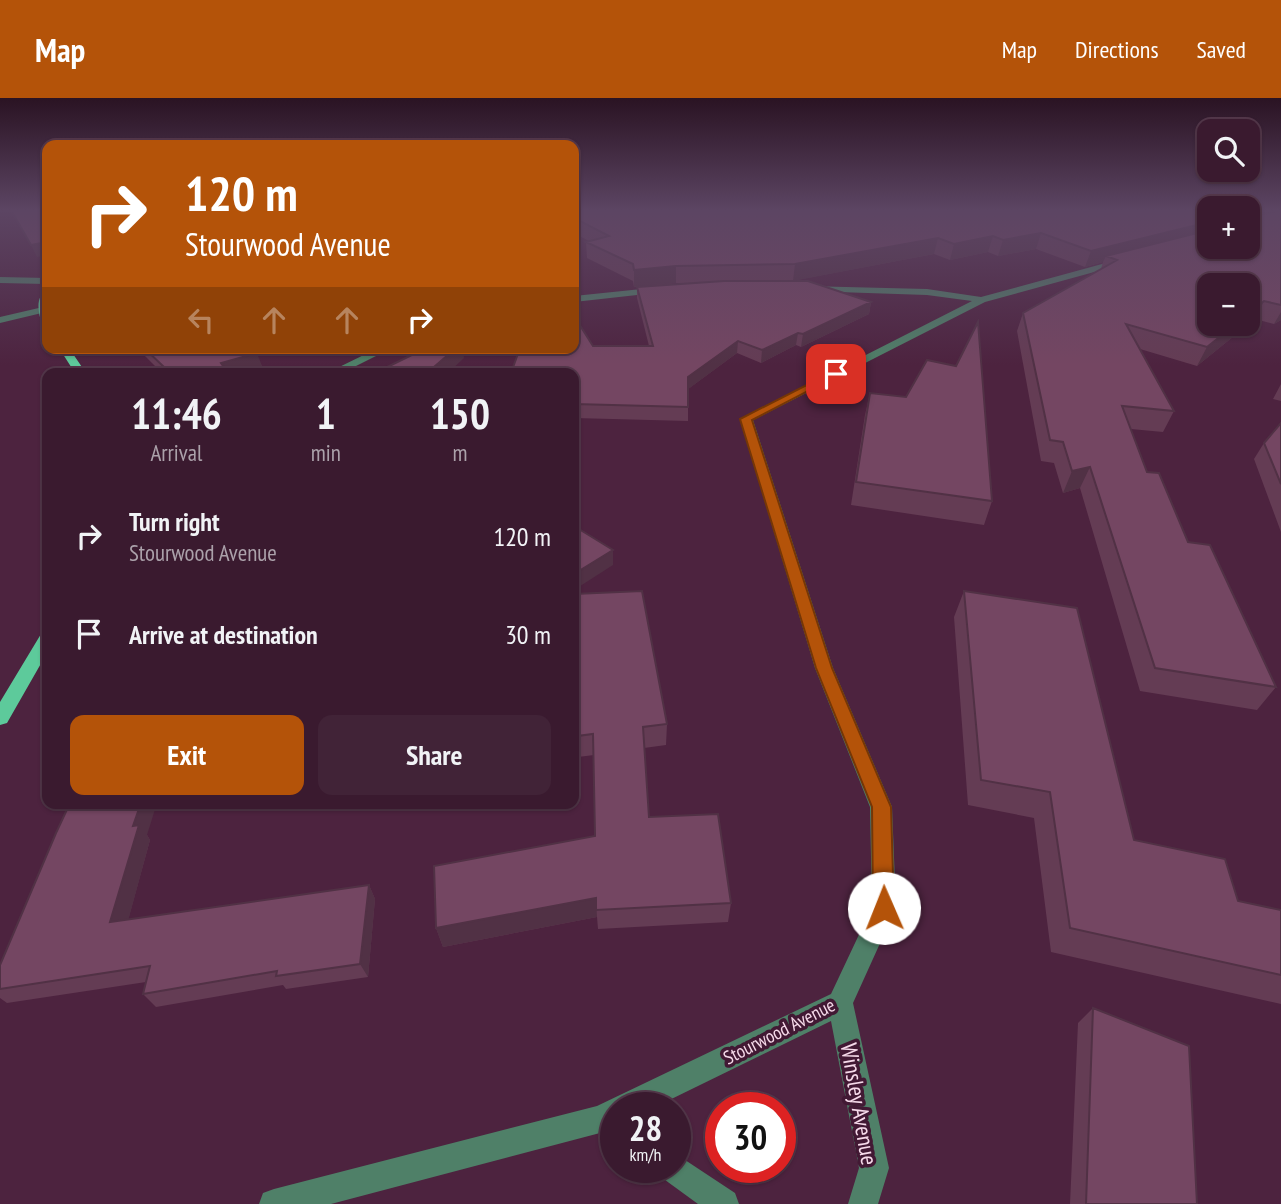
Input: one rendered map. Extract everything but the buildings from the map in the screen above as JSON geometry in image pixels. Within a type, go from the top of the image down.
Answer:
[{"type":"main road","points":[[0,718],[42,647]]},
{"type":"street","name":"Stourwood Avenue","points":[[664,1092],[840,1003],[884,908],[881,807],[824,668],[746,419],[982,300],[1121,262]]},
{"type":"street","points":[[0,280],[42,281]]},
{"type":"street","points":[[793,288],[928,292],[982,300]]},
{"type":"street","points":[[579,299],[678,290]]},
{"type":"street","points":[[0,320],[42,310]]},
{"type":"street","points":[[343,368],[374,354]]},
{"type":"street","name":"Winsley Avenue","points":[[840,1003],[874,1168],[863,1204]]},
{"type":"street","name":"Stourwood Avenue","points":[[274,1204],[600,1121]]},
{"type":"street","points":[[691,1181],[724,1204]]},
{"type":"route","points":[[836,374],[746,419],[824,668],[881,807],[884,908]]}]
